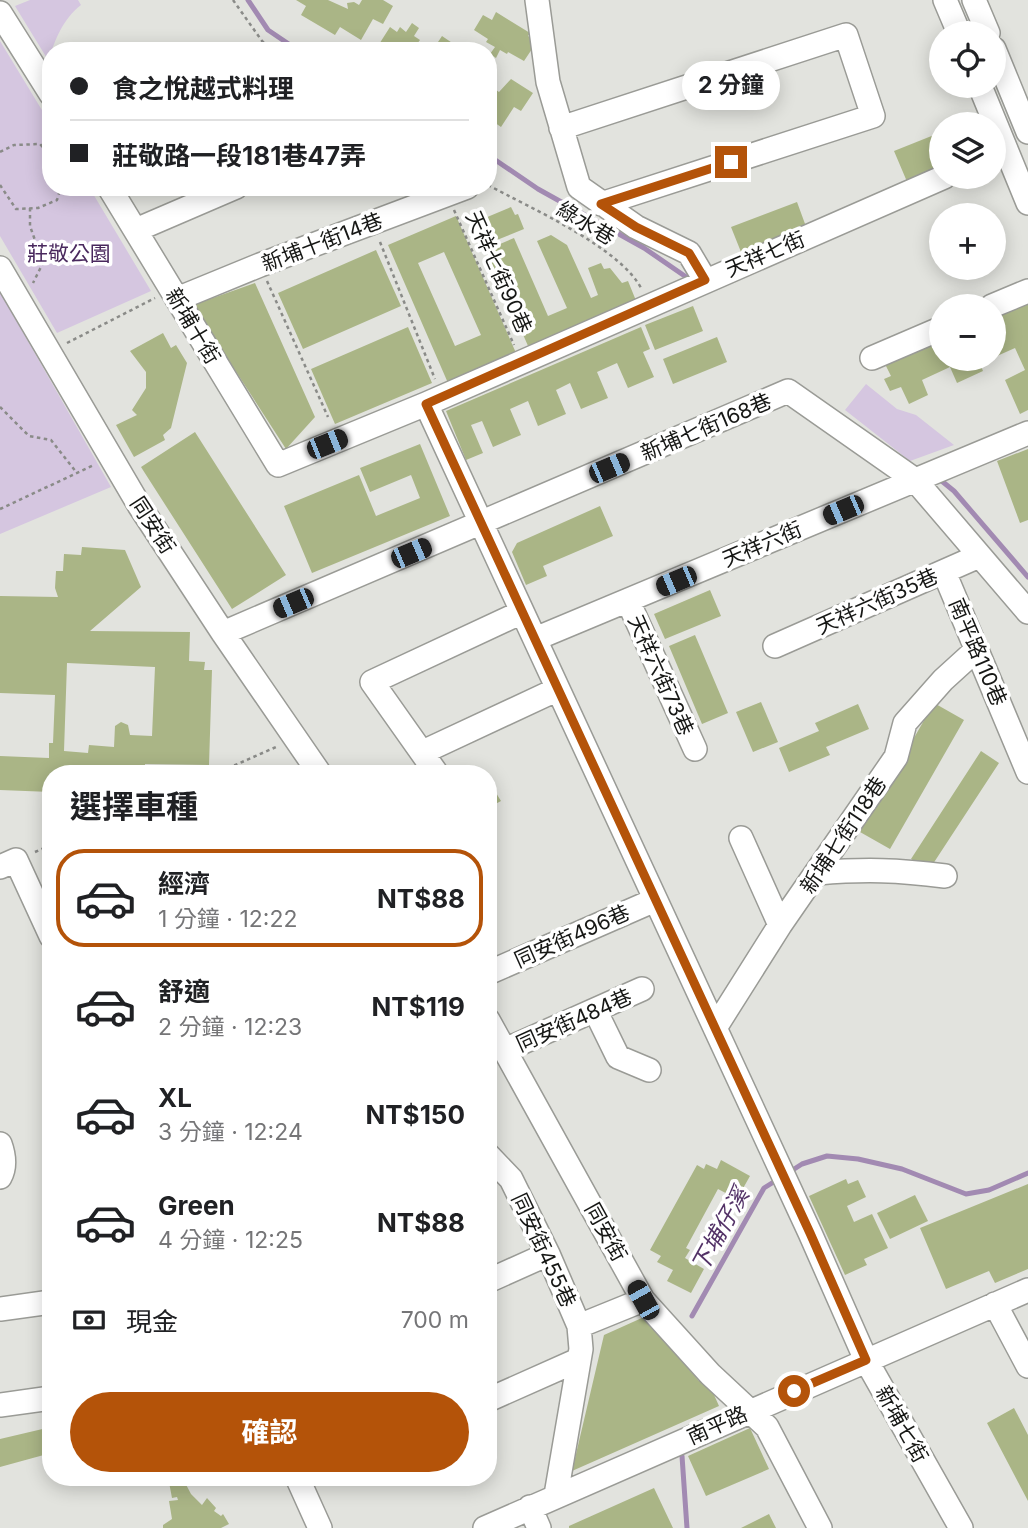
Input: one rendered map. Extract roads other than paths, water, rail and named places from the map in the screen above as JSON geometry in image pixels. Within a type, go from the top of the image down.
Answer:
[{"type":"street","points":[[537,0],[548,82],[579,187],[636,227],[689,253],[697,284]]},
{"type":"street","points":[[945,0],[954,21]]},
{"type":"street","points":[[974,0],[983,21]]},
{"type":"street","points":[[0,13],[42,80]]},
{"type":"street","points":[[561,128],[846,35],[873,116],[601,204]]},
{"type":"street","points":[[1006,78],[1028,132]]},
{"type":"street","points":[[1006,150],[1028,141]]},
{"type":"street","points":[[1006,163],[1028,203]]},
{"type":"street","name":"天祥七街","points":[[278,465],[522,362],[929,183]]},
{"type":"street","name":"新埔十街","points":[[115,196],[278,465]]},
{"type":"street","points":[[136,230],[215,196]]},
{"type":"street","name":"新埔十街14巷","points":[[174,295],[444,196]]},
{"type":"street","name":"同安街","points":[[0,268],[110,457],[223,633],[314,765]]},
{"type":"street","points":[[1006,300],[1028,291]]},
{"type":"street","points":[[872,358],[929,334]]},
{"type":"street","name":"新埔七街168巷","points":[[481,523],[788,391],[927,475]]},
{"type":"street","name":"新埔七街","points":[[434,400],[481,523],[866,1360],[961,1528]]},
{"type":"street","name":"天祥六街","points":[[535,639],[1028,433]]},
{"type":"street","points":[[927,475],[979,556],[1028,612]]},
{"type":"street","points":[[223,633],[481,523]]},
{"type":"street","name":"天祥六街35巷","points":[[775,646],[979,556]]},
{"type":"street","name":"南平路110巷","points":[[944,572],[1028,772]]},
{"type":"street","name":"天祥六街73巷","points":[[628,601],[695,749]]},
{"type":"street","points":[[431,765],[372,682],[522,612]]},
{"type":"street","name":"新埔七街118巷","points":[[715,1028],[780,925],[896,757],[905,723],[943,680],[976,650]]},
{"type":"street","points":[[423,752],[558,689]]},
{"type":"street","points":[[741,838],[780,925]]},
{"type":"street","points":[[8,864],[42,921]]},
{"type":"street","points":[[818,873],[868,869],[945,876]]},
{"type":"street","name":"同安街496巷","points":[[497,969],[655,900]]},
{"type":"street","name":"同安街484巷","points":[[505,1050],[642,989]]},
{"type":"street","points":[[595,1010],[618,1057],[649,1070]]},
{"type":"street","name":"同安街","points":[[497,1036],[643,1300],[710,1374],[766,1427],[786,1459],[820,1528]]},
{"type":"street","points":[[0,1144],[4,1165],[0,1177]]},
{"type":"street","name":"同安街455巷","points":[[497,1164],[512,1179],[579,1326],[643,1300]]},
{"type":"street","points":[[497,1277],[548,1254]]},
{"type":"street","name":"南平路","points":[[485,1528],[535,1518],[556,1495],[1028,1290]]},
{"type":"street","points":[[0,1309],[42,1303]]},
{"type":"street","points":[[995,1304],[1028,1366]]},
{"type":"street","points":[[556,1495],[581,1349],[579,1326]]},
{"type":"street","points":[[497,1396],[578,1360]]},
{"type":"street","points":[[0,1405],[42,1399]]},
{"type":"street","points":[[305,1486],[320,1528]]},
{"type":"waterway","name":"下埔仔溪","points":[[248,0],[268,30],[286,42]]},
{"type":"waterway","name":"下埔仔溪","points":[[497,161],[538,189],[644,248],[692,281]]},
{"type":"waterway","name":"下埔仔溪","points":[[938,478],[954,491],[1028,577]]},
{"type":"waterway","name":"下埔仔溪","points":[[788,1173],[802,1164],[827,1156],[858,1159],[902,1169],[966,1194],[989,1190],[1028,1173]]},
{"type":"waterway","name":"下埔仔溪","points":[[692,1316],[764,1188],[780,1178]]},
{"type":"waterway","name":"下埔仔溪","points":[[682,1456],[687,1528]]},
{"type":"park label","name":"莊敬公園","points":[[69,253]]}]
